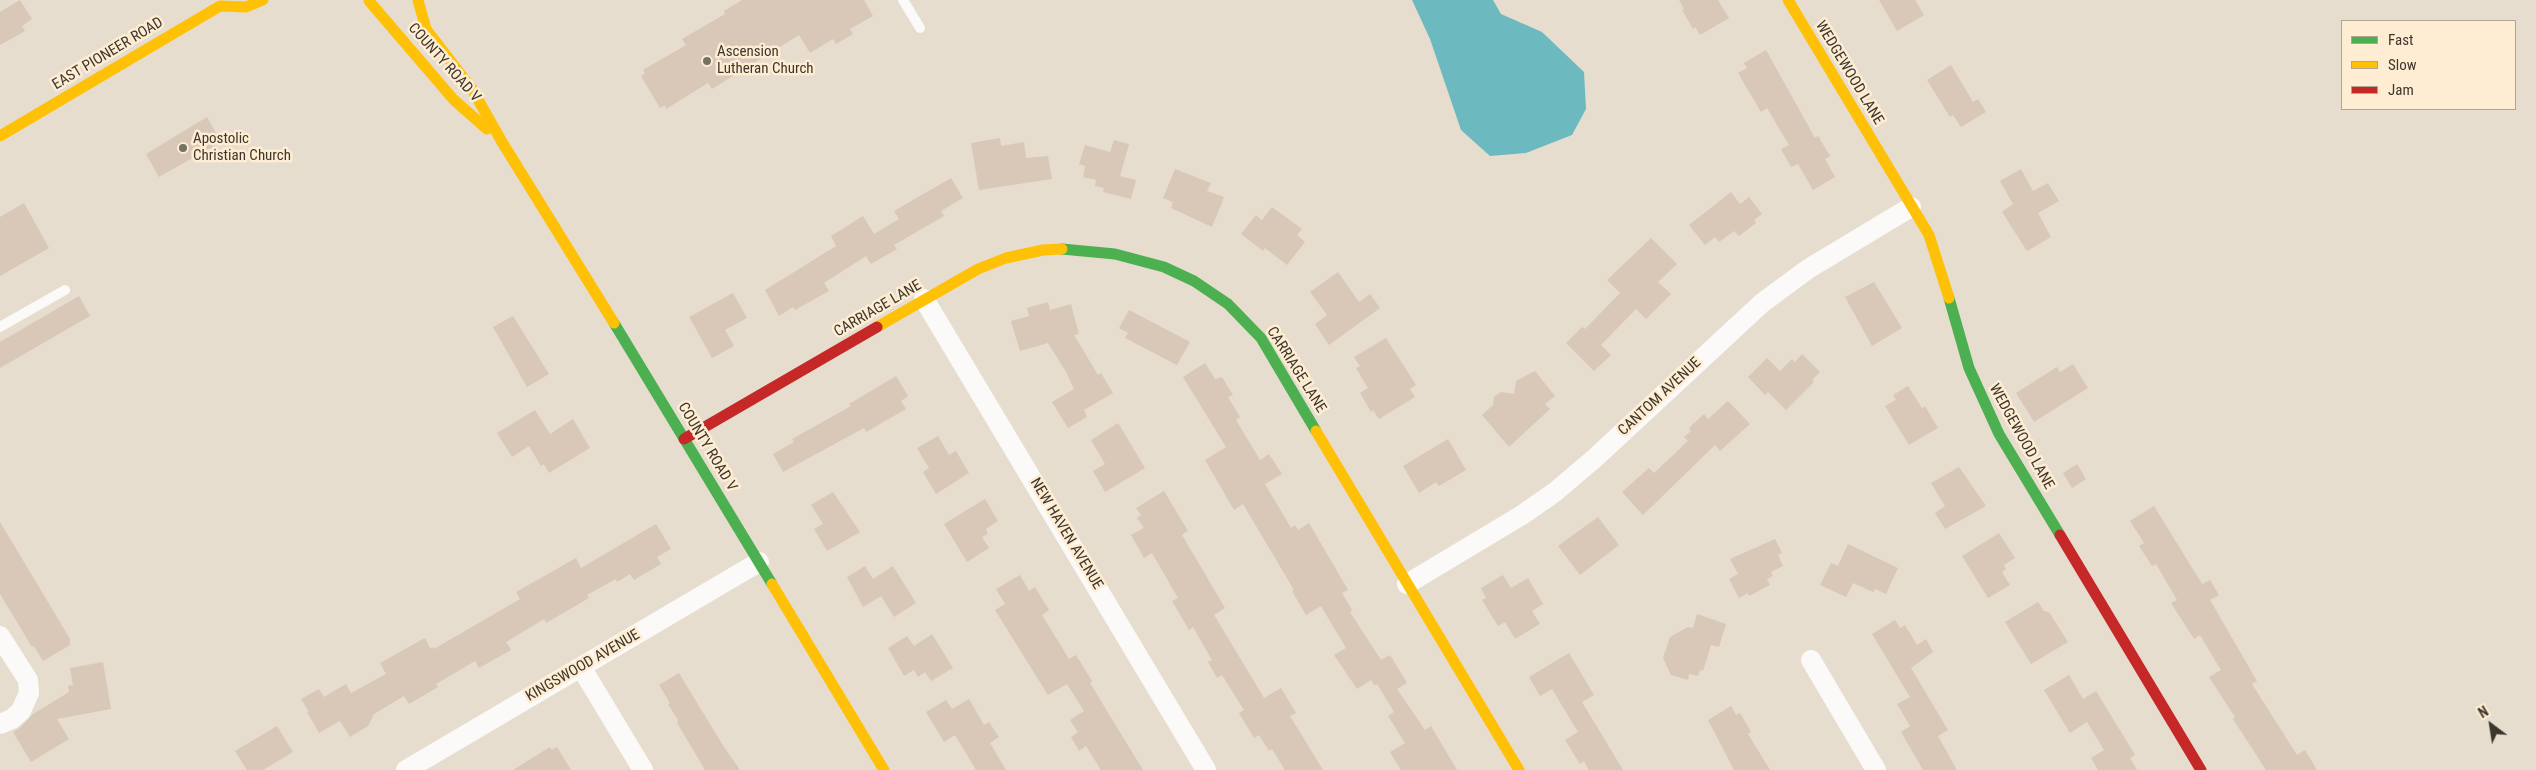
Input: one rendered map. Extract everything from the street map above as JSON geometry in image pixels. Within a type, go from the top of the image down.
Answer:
[{"type":"street","name":"EAST PIONEER ROAD","points":[[0,136],[222,3],[246,7],[263,0]]},
{"type":"street","name":"COUNTY ROAD V","points":[[369,0],[454,100],[502,142]]},
{"type":"street","name":"COUNTY ROAD V","points":[[418,0],[426,29],[472,89],[502,142],[884,770]]},
{"type":"street","name":"WEDGEWOOD LANE","points":[[1788,0],[1929,235],[1963,353],[1988,413],[2201,770]]},
{"type":"street","name":"CANTOM AVENUE","points":[[1407,584],[1522,515],[1555,492],[1595,458],[1762,303],[1808,270],[1912,207]]},
{"type":"street","name":"CARRIAGE LANE","points":[[684,439],[924,299],[978,269],[1006,258],[1043,250],[1075,249],[1115,254],[1164,267],[1194,281],[1228,304],[1261,338],[1519,770]]},
{"type":"street","name":"NEW HAVEN AVENUE","points":[[924,299],[1206,770]]},
{"type":"street","name":"KINGSWOOD AVENUE","points":[[406,770],[759,562]]},
{"type":"street","points":[[0,636],[28,680],[29,687],[27,699],[21,710],[12,719],[0,724]]},
{"type":"street","points":[[1811,660],[1876,770]]},
{"type":"street","points":[[581,667],[643,770]]},
{"type":"lane","points":[[903,0],[920,28]]},
{"type":"lane","points":[[0,327],[65,290]]},
{"type":"water","points":[[1412,0],[1493,0],[1501,14],[1542,32],[1584,72],[1586,109],[1572,135],[1526,153],[1490,156],[1461,130],[1430,39]]},
{"type":"building","points":[[20,0],[32,19],[22,26],[25,31],[0,45],[0,12]]},
{"type":"building","name":"Ascension Lutheran Church","points":[[742,0],[864,0],[873,16],[850,29],[853,34],[836,44],[833,39],[810,53],[799,35],[712,89],[708,83],[666,109],[665,105],[660,108],[641,76],[645,73],[643,70],[686,45],[682,39],[725,14],[724,11]]},
{"type":"building","points":[[1679,0],[1718,0],[1729,18],[1700,35],[1695,27],[1693,29],[1682,10],[1684,9]]},
{"type":"building","points":[[1879,0],[1915,0],[1924,15],[1897,31]]},
{"type":"building","points":[[1766,50],[1815,138],[1818,136],[1830,156],[1825,159],[1835,177],[1813,190],[1798,164],[1791,167],[1781,149],[1789,145],[1767,108],[1761,112],[1738,73],[1747,68],[1744,63]]},
{"type":"building","points":[[1951,65],[1973,102],[1978,99],[1986,112],[1961,127],[1953,115],[1950,117],[1927,80]]},
{"type":"building","name":"Apostolic Christian Church","points":[[207,117],[221,142],[159,177],[146,154]]},
{"type":"building","points":[[1000,138],[1001,146],[1024,142],[1026,158],[1048,156],[1052,179],[979,190],[971,143]]},
{"type":"building","points":[[1114,140],[1129,144],[1120,176],[1136,180],[1131,199],[1103,192],[1104,188],[1095,186],[1096,180],[1083,177],[1085,166],[1079,164],[1085,145],[1110,152]]},
{"type":"building","points":[[1175,169],[1211,183],[1207,191],[1224,197],[1212,227],[1171,208],[1173,202],[1163,198]]},
{"type":"building","points":[[2021,169],[2033,191],[2048,183],[2059,201],[2038,213],[2051,237],[2027,251],[2002,212],[2013,204],[2000,181]]},
{"type":"building","points":[[951,178],[963,198],[941,211],[944,216],[894,245],[897,249],[871,264],[866,256],[824,283],[829,291],[795,310],[793,307],[779,316],[765,290],[836,246],[831,236],[863,216],[874,234],[899,219],[894,211]]},
{"type":"building","points":[[1731,192],[1740,204],[1749,197],[1762,214],[1754,220],[1756,223],[1739,236],[1734,231],[1719,242],[1715,237],[1705,245],[1689,225]]},
{"type":"building","points":[[24,203],[49,248],[0,276],[0,217]]},
{"type":"building","points":[[1272,207],[1302,229],[1297,235],[1305,242],[1287,265],[1265,248],[1263,251],[1241,234],[1256,215],[1262,220]]},
{"type":"building","points":[[1651,238],[1677,264],[1658,282],[1671,294],[1646,319],[1636,309],[1601,345],[1611,355],[1594,371],[1566,343],[1582,327],[1585,329],[1620,293],[1607,280]]},
{"type":"building","points":[[1338,272],[1359,302],[1370,294],[1380,308],[1329,345],[1315,324],[1327,315],[1310,292]]},
{"type":"building","points":[[1874,282],[1902,328],[1872,346],[1845,297]]},
{"type":"building","points":[[733,293],[747,318],[725,330],[734,346],[712,358],[689,317]]},
{"type":"building","points":[[79,296],[90,316],[0,368],[0,342]]},
{"type":"building","points":[[1048,302],[1050,310],[1071,304],[1079,334],[1074,335],[1098,375],[1101,373],[1113,393],[1084,410],[1087,417],[1068,428],[1052,402],[1074,389],[1066,372],[1048,343],[1020,351],[1011,321],[1029,316],[1027,308]]},
{"type":"building","points":[[1129,310],[1190,342],[1177,365],[1125,338],[1128,333],[1119,328]]},
{"type":"building","points":[[513,316],[549,374],[527,387],[493,327]]},
{"type":"building","points":[[1386,338],[1416,385],[1410,389],[1415,397],[1379,419],[1373,410],[1371,412],[1360,393],[1368,388],[1356,368],[1360,366],[1354,357]]},
{"type":"building","points":[[1802,354],[1820,372],[1812,380],[1814,382],[1786,410],[1768,392],[1765,395],[1748,377],[1767,358],[1780,371],[1792,359],[1795,362]]},
{"type":"building","points":[[1205,363],[1215,379],[1222,377],[1233,395],[1228,397],[1240,417],[1236,420],[1260,460],[1269,454],[1282,474],[1265,484],[1291,528],[1295,525],[1298,530],[1309,523],[1348,590],[1342,593],[1352,610],[1350,612],[1381,660],[1390,655],[1407,683],[1397,689],[1425,730],[1431,726],[1457,770],[1401,770],[1390,752],[1405,743],[1388,716],[1394,712],[1377,684],[1374,685],[1371,680],[1357,689],[1334,655],[1346,648],[1321,606],[1306,615],[1292,591],[1294,590],[1243,504],[1234,510],[1205,460],[1226,447],[1183,377]]},
{"type":"building","points":[[2073,364],[2088,388],[2034,422],[2016,393],[2057,367],[2060,372]]},
{"type":"building","points":[[1535,371],[1555,396],[1545,404],[1550,409],[1509,447],[1482,415],[1493,405],[1494,397],[1501,392],[1514,394],[1516,381]]},
{"type":"building","points":[[896,376],[908,396],[901,401],[906,409],[866,432],[864,428],[783,472],[773,454],[794,442],[792,439],[851,406],[849,404]]},
{"type":"building","points":[[1908,386],[1922,408],[1925,406],[1938,428],[1909,445],[1885,406],[1896,400],[1893,395]]},
{"type":"building","points":[[1728,401],[1750,424],[1720,451],[1715,445],[1643,515],[1622,492],[1649,468],[1654,473],[1688,441],[1684,437],[1691,431],[1689,428],[1704,414],[1708,419]]},
{"type":"building","points":[[535,410],[550,434],[573,419],[590,448],[549,473],[544,464],[541,466],[529,446],[512,457],[497,433]]},
{"type":"building","points":[[1118,423],[1145,468],[1105,492],[1093,471],[1105,464],[1091,440]]},
{"type":"building","points":[[938,436],[949,455],[956,451],[969,473],[936,494],[923,472],[929,468],[917,448]]},
{"type":"building","points":[[1448,439],[1466,470],[1439,486],[1436,482],[1419,493],[1403,466]]},
{"type":"building","points":[[2077,464],[2086,479],[2072,488],[2063,473]]},
{"type":"building","points":[[1959,467],[1986,506],[1945,529],[1935,513],[1945,506],[1931,483]]},
{"type":"building","points":[[1164,491],[1188,531],[1182,535],[1225,608],[1214,615],[1264,698],[1281,688],[1296,713],[1290,716],[1323,770],[1285,770],[1272,749],[1269,751],[1259,735],[1254,738],[1239,713],[1244,710],[1222,675],[1217,678],[1208,662],[1212,660],[1193,627],[1189,630],[1172,601],[1178,598],[1152,553],[1144,558],[1131,535],[1144,528],[1137,518],[1141,515],[1136,508]]},
{"type":"building","points":[[833,492],[860,532],[827,551],[814,529],[823,524],[811,505]]},
{"type":"building","points":[[985,499],[998,521],[986,529],[988,534],[982,537],[989,548],[967,562],[944,524]]},
{"type":"building","points":[[2154,506],[2202,584],[2210,580],[2219,595],[2210,600],[2257,681],[2252,684],[2297,755],[2305,750],[2317,770],[2266,770],[2233,719],[2235,717],[2209,677],[2221,670],[2200,635],[2194,639],[2171,603],[2177,600],[2156,564],[2152,566],[2139,546],[2144,543],[2130,521]]},
{"type":"building","points":[[1598,517],[1619,545],[1580,575],[1558,546]]},
{"type":"building","points":[[0,522],[70,639],[70,645],[43,661],[34,646],[32,647],[0,594]]},
{"type":"building","points":[[656,524],[671,549],[657,557],[661,564],[634,580],[630,574],[617,582],[616,579],[587,595],[589,598],[546,623],[544,619],[506,642],[511,650],[479,668],[475,661],[436,684],[438,687],[409,704],[404,696],[374,714],[368,726],[350,737],[340,721],[319,733],[301,699],[319,689],[324,697],[346,684],[351,693],[386,674],[380,663],[425,638],[430,648],[433,647],[434,649],[520,599],[516,592],[576,558],[581,568]]},
{"type":"building","points":[[1999,533],[2015,558],[2004,565],[2006,569],[2002,572],[2010,585],[1988,598],[1962,556]]},
{"type":"building","points":[[1775,539],[1782,553],[1778,555],[1783,566],[1771,572],[1773,576],[1767,579],[1770,585],[1749,596],[1748,593],[1739,598],[1729,579],[1738,574],[1730,559]]},
{"type":"building","points":[[1848,544],[1898,568],[1886,594],[1875,589],[1873,592],[1853,583],[1846,597],[1820,585],[1831,563],[1838,566]]},
{"type":"building","points":[[865,566],[873,579],[893,566],[916,603],[894,617],[881,596],[863,607],[847,577]]},
{"type":"building","points":[[1020,575],[1029,591],[1035,587],[1049,610],[1042,615],[1069,659],[1076,655],[1092,681],[1090,683],[1143,770],[1101,770],[1086,746],[1079,751],[1071,737],[1078,732],[1070,720],[1084,711],[1067,684],[1048,695],[995,610],[1005,604],[996,589]]},
{"type":"building","points":[[1503,575],[1511,588],[1528,578],[1543,604],[1532,611],[1540,624],[1515,639],[1505,622],[1498,626],[1482,600],[1486,598],[1481,588]]},
{"type":"building","points":[[2038,602],[2044,611],[2049,612],[2068,642],[2031,664],[2005,622]]},
{"type":"building","points":[[1697,614],[1726,624],[1719,647],[1711,645],[1703,671],[1700,670],[1698,676],[1689,674],[1688,680],[1671,675],[1663,658],[1670,637],[1688,627],[1693,628]]},
{"type":"building","points":[[1895,620],[1900,628],[1905,625],[1917,645],[1926,639],[1933,652],[1911,668],[1948,730],[1938,736],[1957,770],[1923,770],[1901,732],[1910,726],[1897,704],[1910,697],[1872,634]]},
{"type":"building","points":[[932,634],[953,668],[931,681],[925,672],[918,677],[914,670],[904,676],[888,648],[907,636],[914,646]]},
{"type":"building","points":[[1569,653],[1594,695],[1582,702],[1623,770],[1589,770],[1584,761],[1580,764],[1565,740],[1578,732],[1552,689],[1540,696],[1529,677]]},
{"type":"building","points":[[103,662],[111,709],[57,719],[69,739],[31,762],[13,732],[20,728],[33,714],[69,692],[68,686],[73,685],[70,668]]},
{"type":"building","points":[[679,673],[740,770],[705,770],[677,723],[678,720],[668,704],[670,703],[659,685]]},
{"type":"building","points":[[2069,675],[2083,699],[2096,691],[2135,755],[2130,758],[2137,770],[2098,770],[2091,758],[2104,750],[2087,722],[2070,733],[2044,690]]},
{"type":"building","points":[[969,699],[984,725],[989,722],[999,737],[990,743],[1006,770],[976,770],[955,735],[944,742],[926,712],[946,700],[952,709]]},
{"type":"building","points":[[1731,706],[1736,715],[1740,713],[1751,732],[1748,734],[1770,770],[1734,770],[1708,720]]},
{"type":"building","points":[[277,726],[293,752],[263,770],[247,770],[235,751]]},
{"type":"building","points":[[550,747],[552,750],[557,747],[571,770],[513,770]]},
{"type":"traffic: fast","points":[[1062,249],[1115,254],[1164,267],[1194,281],[1228,304],[1261,338],[1316,431]]},
{"type":"traffic: fast","points":[[1949,298],[1969,368],[1999,434],[2060,535]]},
{"type":"traffic: fast","points":[[614,323],[772,584]]},
{"type":"traffic: slow","points":[[0,136],[220,6],[246,7],[263,0]]},
{"type":"traffic: slow","points":[[418,0],[426,29],[472,89],[502,142],[614,323]]},
{"type":"traffic: slow","points":[[1788,0],[1929,235],[1949,298]]},
{"type":"traffic: slow","points":[[369,1],[454,100],[487,129]]},
{"type":"traffic: slow","points":[[877,327],[978,269],[1006,258],[1043,250],[1062,249]]},
{"type":"traffic: slow","points":[[1316,431],[1519,770]]},
{"type":"traffic: slow","points":[[772,584],[884,770]]},
{"type":"traffic: jam","points":[[684,439],[877,327]]},
{"type":"traffic: jam","points":[[2060,535],[2201,770]]},
{"type":"place","name":"Ascension Lutheran Church","points":[[707,61]]},
{"type":"place","name":"Apostolic Christian Church","points":[[183,148]]}]
